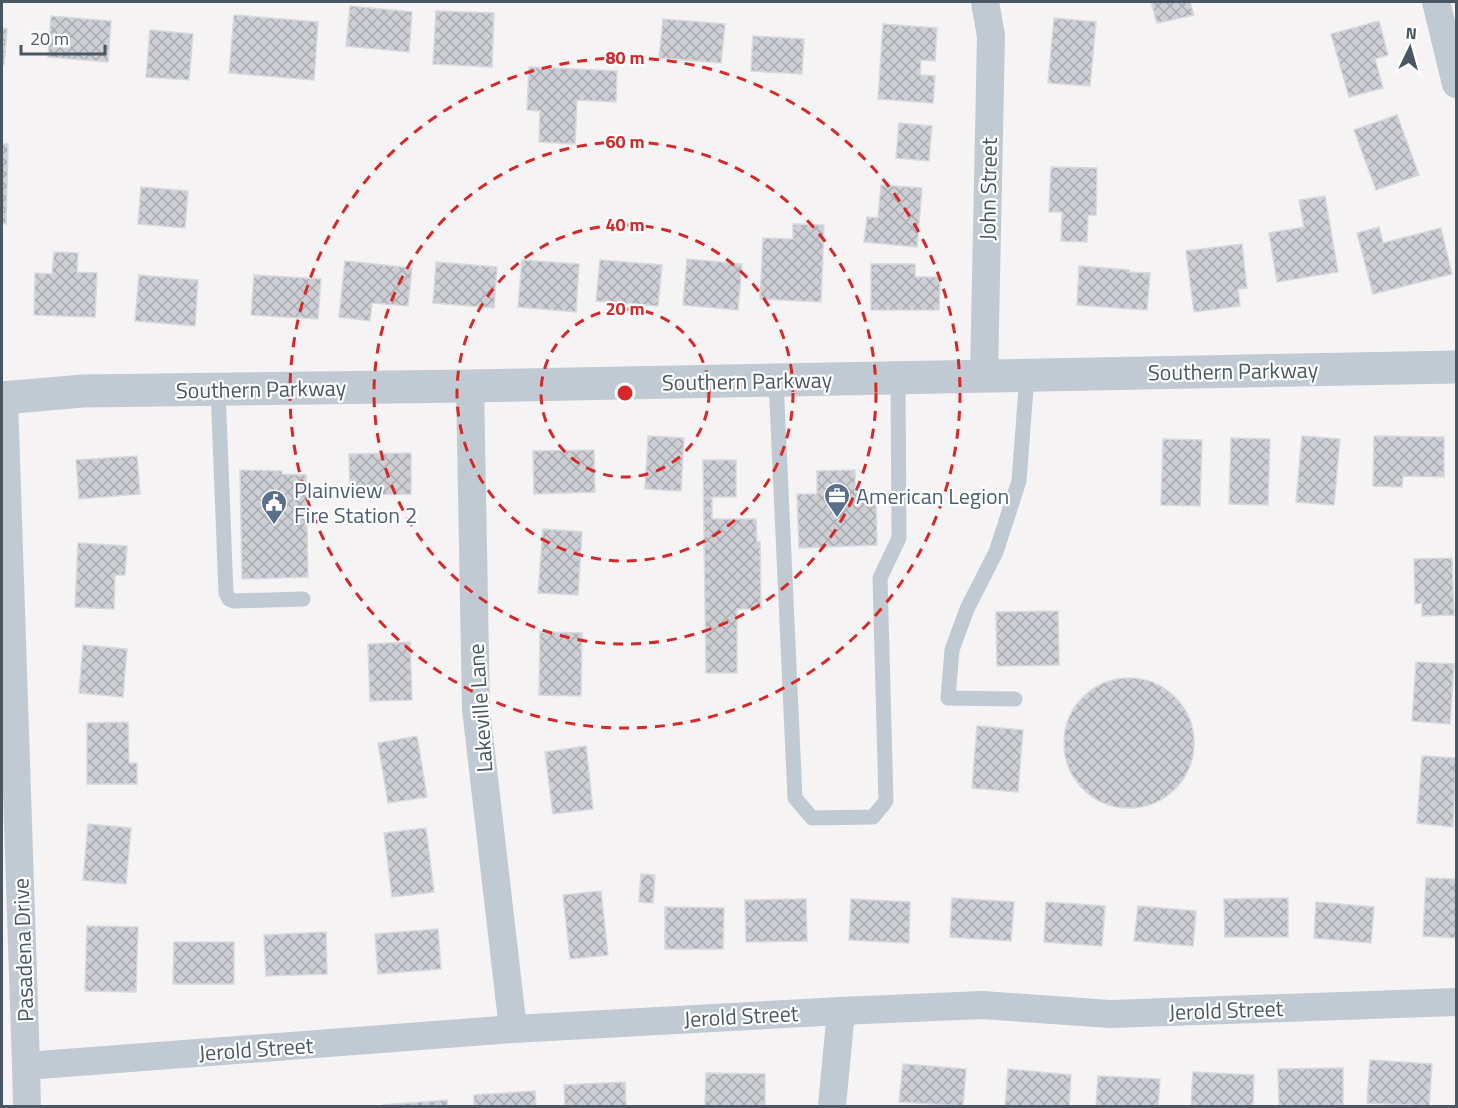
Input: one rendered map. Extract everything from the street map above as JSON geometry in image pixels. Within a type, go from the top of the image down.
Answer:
[{"type":"street","name":"John Street","points":[[984,376],[991,36],[985,2]]},
{"type":"street","points":[[1437,2],[1456,84]]},
{"type":"street","name":"Southern Parkway","points":[[3,398],[83,391],[1456,368]]},
{"type":"street","name":"Lakeville Lane","points":[[470,386],[476,709],[513,1029]]},
{"type":"street","name":"Pasadena Drive","points":[[3,398],[27,1107]]},
{"type":"street","name":"Jerold Street","points":[[26,1066],[513,1029],[840,1011],[982,1005],[1110,1014],[1456,1002]]},
{"type":"street","points":[[832,1107],[840,1011]]},
{"type":"lane","points":[[1015,699],[948,698],[952,650],[967,609],[996,552],[1019,481],[1027,375]]},
{"type":"lane","points":[[776,380],[795,798],[812,818],[873,817],[886,801],[880,578],[899,538],[898,378]]},
{"type":"lane","points":[[218,389],[226,593],[234,601],[303,599]]},
{"type":"building","points":[[1151,2],[1190,2],[1194,15],[1157,23]]},
{"type":"building","points":[[350,6],[412,12],[409,52],[346,46]]},
{"type":"building","points":[[436,11],[494,13],[492,67],[433,64]]},
{"type":"building","points":[[234,15],[318,22],[314,80],[229,73]]},
{"type":"building","points":[[51,16],[111,21],[108,62],[48,57]]},
{"type":"building","points":[[1054,18],[1096,22],[1090,86],[1048,83]]},
{"type":"building","points":[[663,19],[725,24],[721,63],[659,58]]},
{"type":"building","points":[[1379,21],[1388,55],[1375,59],[1383,88],[1349,97],[1331,34]]},
{"type":"building","points":[[883,24],[937,28],[935,61],[921,60],[920,75],[935,76],[933,103],[878,99]]},
{"type":"building","points":[[2,28],[7,29],[4,65],[2,65]]},
{"type":"building","points":[[150,30],[193,34],[189,80],[146,77]]},
{"type":"building","points":[[753,36],[804,39],[802,74],[751,71]]},
{"type":"building","points":[[529,67],[617,71],[616,102],[577,100],[575,144],[539,142],[540,111],[527,110]]},
{"type":"building","points":[[1397,115],[1419,175],[1376,190],[1354,130]]},
{"type":"building","points":[[899,123],[932,126],[929,161],[896,158]]},
{"type":"building","points":[[2,144],[8,144],[6,224],[2,223]]},
{"type":"building","points":[[1051,167],[1097,168],[1096,215],[1088,215],[1087,242],[1061,241],[1062,212],[1049,212]]},
{"type":"building","points":[[881,185],[922,188],[917,247],[864,242],[867,217],[878,218]]},
{"type":"building","points":[[141,187],[188,191],[185,228],[138,224]]},
{"type":"building","points":[[1325,196],[1338,272],[1277,282],[1269,233],[1304,227],[1299,200]]},
{"type":"building","points":[[793,224],[824,225],[821,302],[760,299],[763,238],[793,239]]},
{"type":"building","points":[[1379,227],[1383,243],[1441,228],[1452,274],[1373,294],[1357,233]]},
{"type":"building","points":[[1242,244],[1247,288],[1238,289],[1240,306],[1194,312],[1186,251]]},
{"type":"building","points":[[54,252],[78,253],[77,272],[97,273],[95,317],[34,315],[35,273],[52,274]]},
{"type":"building","points":[[687,259],[742,264],[738,310],[683,305]]},
{"type":"building","points":[[522,260],[579,264],[576,312],[518,307]]},
{"type":"building","points":[[600,260],[662,265],[658,306],[596,301]]},
{"type":"building","points":[[345,261],[412,268],[408,306],[372,303],[370,321],[339,317]]},
{"type":"building","points":[[436,262],[497,267],[494,308],[433,303]]},
{"type":"building","points":[[871,264],[915,264],[915,277],[940,277],[939,310],[871,310]]},
{"type":"building","points":[[1079,266],[1150,273],[1147,310],[1077,305]]},
{"type":"building","points":[[139,275],[198,280],[195,326],[135,321]]},
{"type":"building","points":[[254,275],[321,279],[318,319],[251,315]]},
{"type":"building","points":[[648,436],[684,438],[681,491],[645,489]]},
{"type":"building","points":[[1302,436],[1340,439],[1334,505],[1296,502]]},
{"type":"building","points":[[1374,436],[1444,437],[1444,477],[1403,476],[1402,487],[1373,486]]},
{"type":"building","points":[[1231,438],[1270,439],[1268,505],[1229,504]]},
{"type":"building","points":[[1163,439],[1202,440],[1200,506],[1161,505]]},
{"type":"building","points":[[594,450],[595,492],[534,494],[533,451]]},
{"type":"building","points":[[411,453],[411,494],[350,495],[349,454]]},
{"type":"building","points":[[137,456],[140,494],[79,499],[76,460]]},
{"type":"building","points":[[703,460],[736,460],[736,497],[712,497],[712,519],[756,519],[757,542],[760,542],[761,609],[737,609],[737,673],[706,673]]},
{"type":"building","name":"Plainview Fire Station 2","points":[[240,470],[282,471],[282,474],[306,475],[308,577],[242,579]]},
{"type":"building","name":"American Legion","points":[[855,470],[855,492],[876,492],[877,545],[799,548],[797,494],[817,494],[817,471]]},
{"type":"building","points":[[543,529],[582,532],[578,595],[538,593]]},
{"type":"building","points":[[78,543],[127,546],[125,575],[115,575],[114,609],[75,607]]},
{"type":"building","points":[[1452,558],[1454,615],[1422,616],[1422,603],[1415,604],[1414,559]]},
{"type":"building","points":[[1058,611],[1059,665],[997,666],[996,612]]},
{"type":"building","points":[[540,632],[582,633],[581,696],[539,695]]},
{"type":"building","points":[[410,642],[412,700],[370,701],[368,644]]},
{"type":"building","points":[[83,645],[127,649],[123,697],[79,693]]},
{"type":"building","points":[[1416,662],[1454,664],[1450,724],[1412,721]]},
{"type":"building","points":[[1129,678],[1154,683],[1175,697],[1189,718],[1194,743],[1189,768],[1175,789],[1154,803],[1129,808],[1104,803],[1083,789],[1069,768],[1064,743],[1069,718],[1083,697],[1104,683]]},
{"type":"building","points":[[128,722],[129,763],[137,763],[137,784],[87,784],[87,723]]},
{"type":"building","points":[[977,726],[1023,730],[1018,792],[972,788]]},
{"type":"building","points":[[417,736],[427,797],[388,803],[378,743]]},
{"type":"building","points":[[586,746],[593,809],[553,814],[545,752]]},
{"type":"building","points":[[1422,756],[1456,758],[1453,827],[1417,823]]},
{"type":"building","points":[[88,824],[131,828],[126,884],[83,880]]},
{"type":"building","points":[[426,828],[434,892],[392,897],[384,833]]},
{"type":"building","points":[[641,874],[655,875],[653,903],[639,902]]},
{"type":"building","points":[[1426,878],[1456,879],[1456,938],[1423,936]]},
{"type":"building","points":[[601,891],[608,955],[570,959],[563,895]]},
{"type":"building","points":[[952,898],[1014,902],[1011,941],[950,937]]},
{"type":"building","points":[[1288,898],[1288,937],[1225,937],[1224,899]]},
{"type":"building","points":[[806,899],[807,941],[746,942],[745,900]]},
{"type":"building","points":[[851,899],[910,902],[909,943],[849,940]]},
{"type":"building","points":[[1046,902],[1105,906],[1102,946],[1044,942]]},
{"type":"building","points":[[1316,902],[1374,907],[1371,943],[1314,938]]},
{"type":"building","points":[[1138,906],[1196,911],[1193,946],[1134,941]]},
{"type":"building","points":[[665,907],[724,908],[723,949],[665,949]]},
{"type":"building","points":[[87,926],[138,927],[136,992],[85,991]]},
{"type":"building","points":[[438,929],[441,969],[378,974],[375,934]]},
{"type":"building","points":[[326,932],[327,974],[266,976],[264,935]]},
{"type":"building","points":[[174,942],[234,942],[234,984],[173,984]]},
{"type":"building","points":[[1370,1060],[1432,1064],[1429,1106],[1367,1103]]},
{"type":"building","points":[[903,1064],[966,1069],[963,1106],[899,1102]]},
{"type":"building","points":[[1343,1068],[1343,1106],[1279,1106],[1278,1069]]},
{"type":"building","points":[[1008,1069],[1071,1075],[1069,1106],[1005,1106]]},
{"type":"building","points":[[1193,1072],[1254,1075],[1253,1106],[1191,1106]]},
{"type":"building","points":[[706,1073],[765,1074],[765,1106],[705,1106]]},
{"type":"building","points":[[1098,1076],[1160,1079],[1158,1106],[1096,1106]]},
{"type":"building","points":[[625,1082],[626,1106],[565,1106],[564,1085]]},
{"type":"building","points":[[535,1091],[536,1106],[474,1106],[474,1095]]},
{"type":"building","points":[[447,1100],[448,1106],[383,1106],[383,1105]]},
{"type":"place","name":"American Legion","points":[[837,519]]},
{"type":"place","name":"Plainview Fire Station 2","points":[[274,526]]}]
